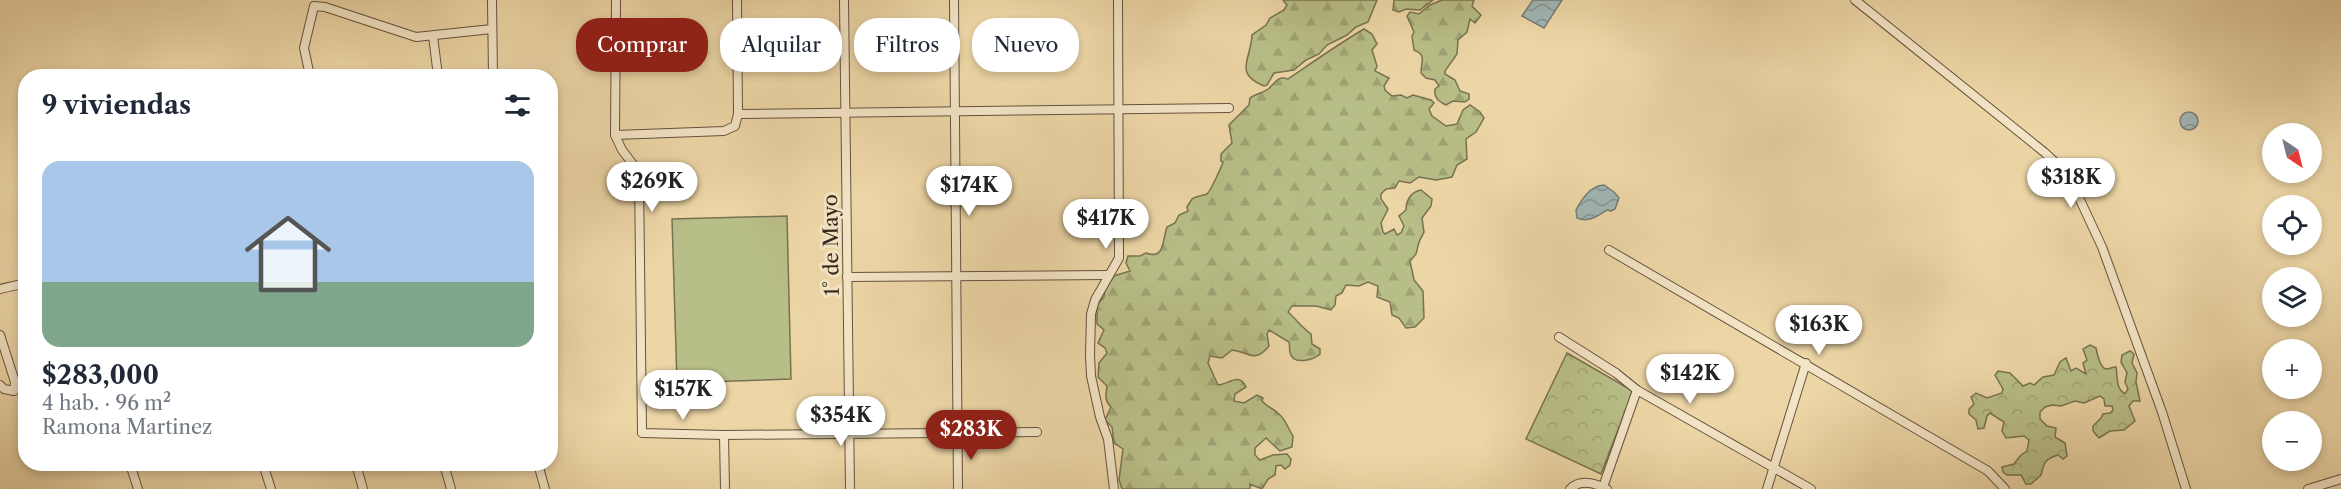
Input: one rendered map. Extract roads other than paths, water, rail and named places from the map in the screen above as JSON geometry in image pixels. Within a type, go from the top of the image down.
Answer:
[{"type":"street","points":[[492,0],[493,69]]},
{"type":"street","points":[[616,0],[615,135],[622,150],[638,171],[639,177],[642,433],[724,435],[1037,432]]},
{"type":"street","points":[[615,135],[724,131],[735,126],[738,114],[737,0]]},
{"type":"street","name":"1° de Mayo","points":[[844,0],[850,489]]},
{"type":"street","points":[[954,0],[958,489]]},
{"type":"street","points":[[1114,489],[1108,439],[1100,417],[1091,376],[1091,314],[1108,274],[1119,258],[1118,0]]},
{"type":"street","points":[[1855,0],[2044,152],[2068,174],[2102,247],[2162,412],[2186,489]]},
{"type":"street","points":[[308,69],[304,48],[311,3],[416,37],[492,29]]},
{"type":"street","points":[[433,36],[437,69]]},
{"type":"street","points":[[738,114],[1229,108]]},
{"type":"street","points":[[1609,250],[1988,471],[2005,489]]},
{"type":"street","points":[[848,277],[1108,274]]},
{"type":"street","points":[[0,289],[18,285]]},
{"type":"street","points":[[0,335],[15,382],[14,391],[4,389],[0,385]]},
{"type":"street","points":[[1559,337],[1616,373],[1637,390],[1811,489]]},
{"type":"street","points":[[1767,489],[1806,363]]},
{"type":"street","points":[[1570,489],[1578,483],[1605,488],[1637,390]]},
{"type":"street","points":[[724,435],[725,489]]},
{"type":"street","points":[[132,471],[138,489]]},
{"type":"street","points":[[265,471],[271,489]]},
{"type":"street","points":[[358,471],[363,489]]},
{"type":"street","points":[[446,471],[451,489]]},
{"type":"street","points":[[540,471],[545,489]]},
{"type":"street","points":[[2308,489],[2341,479]]},
{"type":"water","points":[[1533,0],[1562,0],[1544,28],[1522,16]]},
{"type":"water","points":[[2189,112],[2195,115],[2198,121],[2195,127],[2189,130],[2183,127],[2180,121],[2183,115]]},
{"type":"water","points":[[1604,185],[1619,198],[1615,209],[1607,210],[1589,219],[1577,218],[1576,210],[1584,198],[1591,190]]}]
